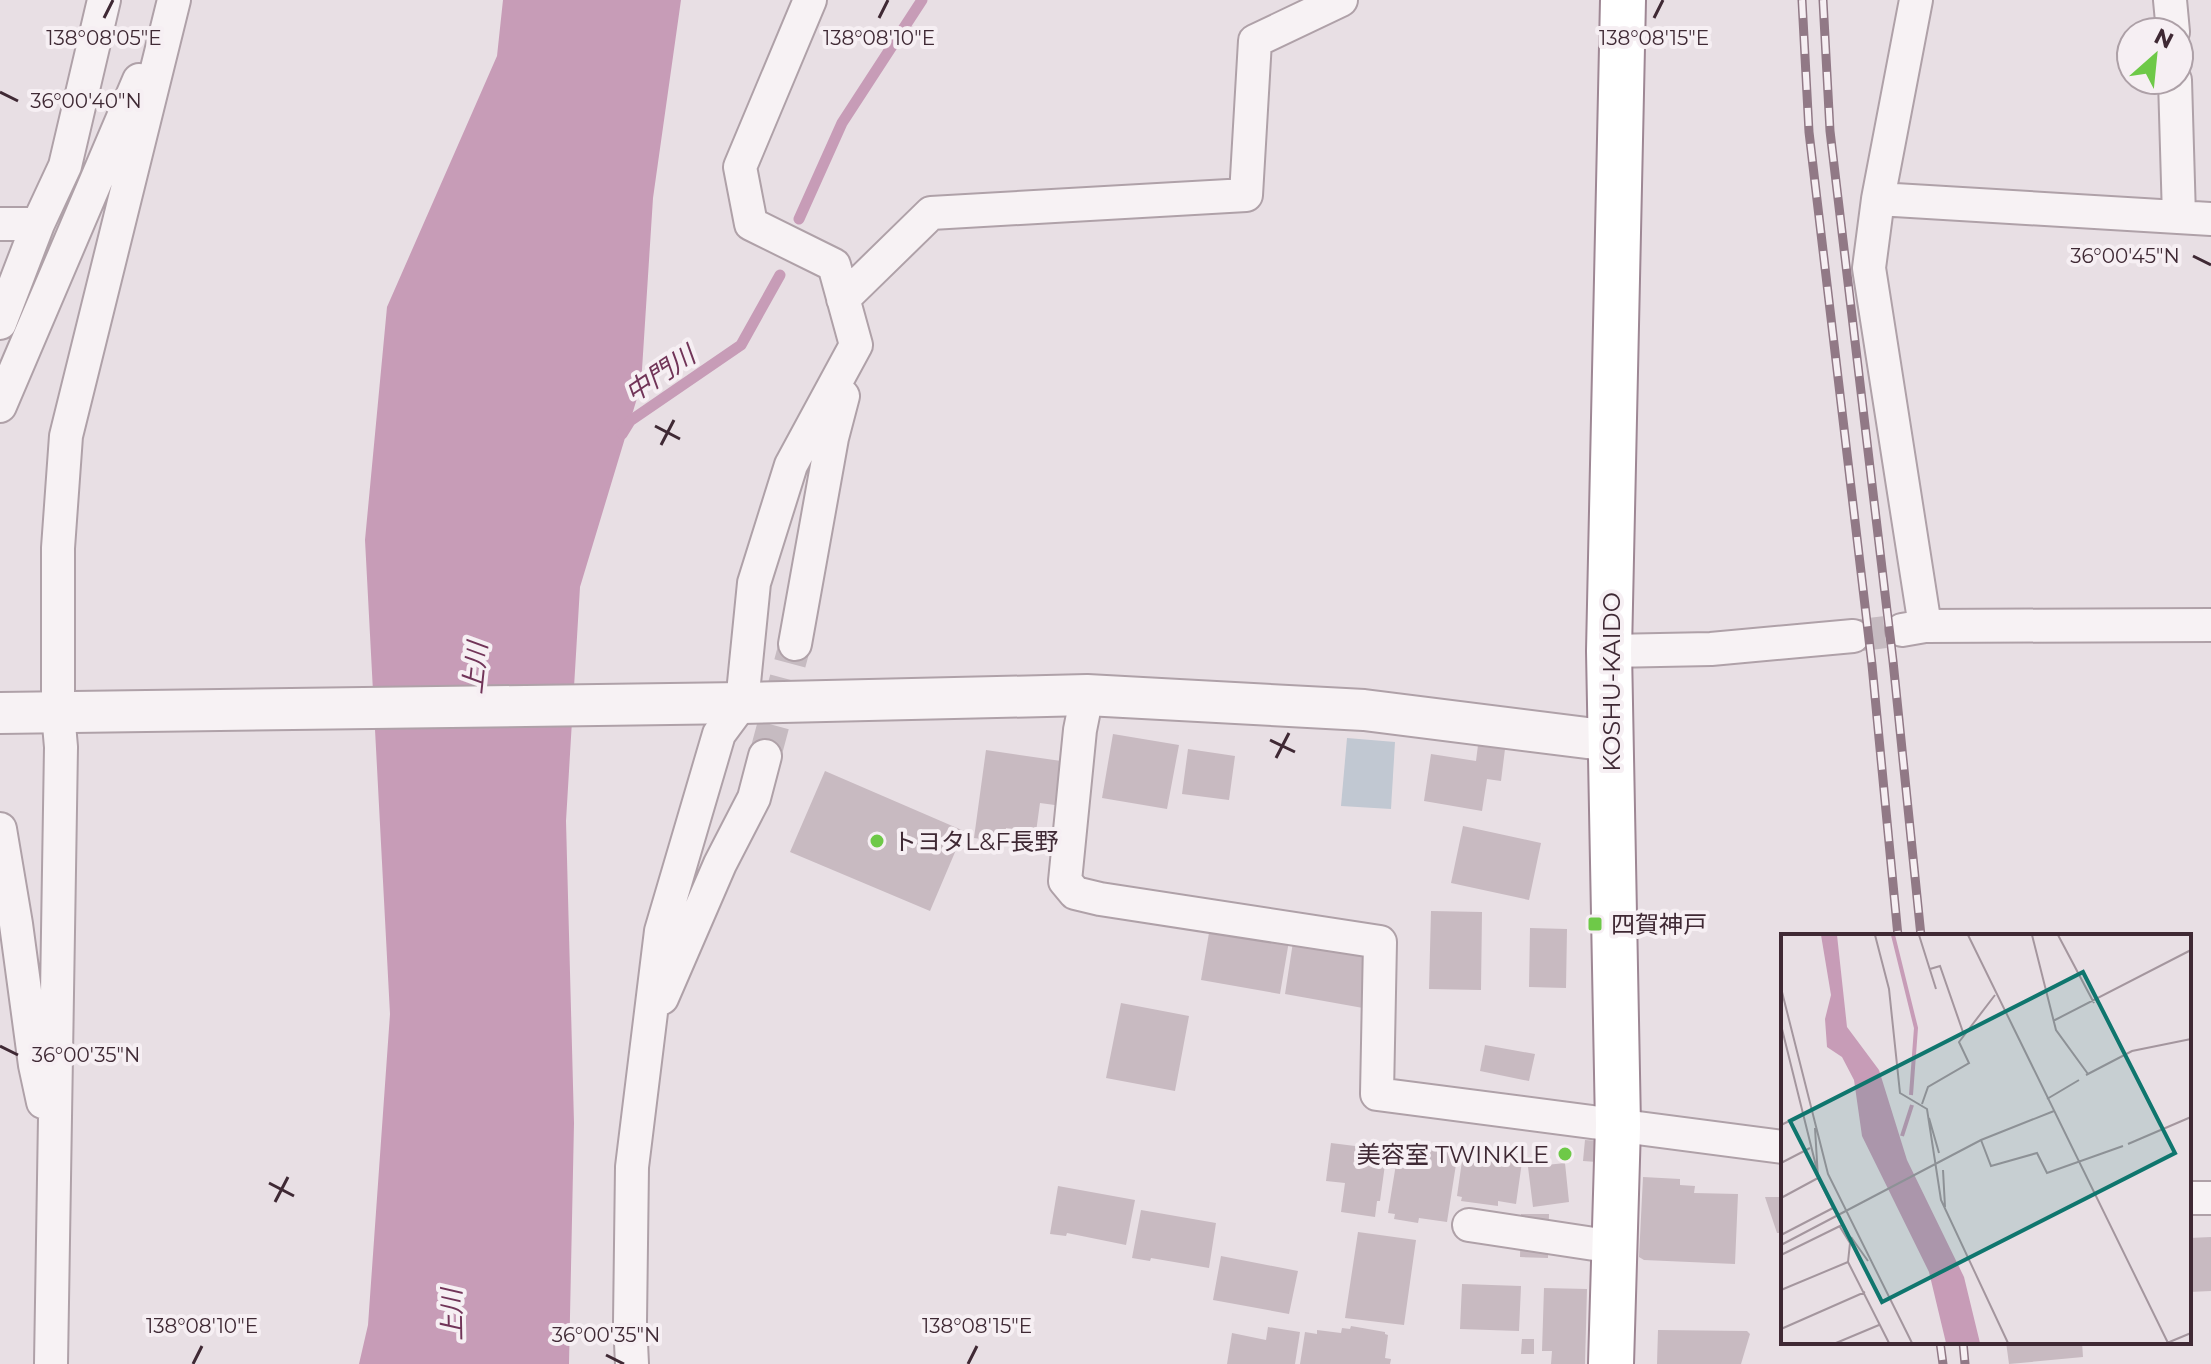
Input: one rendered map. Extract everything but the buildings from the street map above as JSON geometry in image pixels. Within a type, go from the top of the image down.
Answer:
[{"type":"highway","name":"KOSHU-KAIDO","points":[[1611,1364],[1618,1126],[1609,651],[1623,0]]},
{"type":"street","points":[[0,323],[38,224],[65,166],[104,0]]},
{"type":"street","points":[[0,392],[174,0]]},
{"type":"street","points":[[51,1364],[61,747],[66,713],[58,548],[66,436],[174,0]]},
{"type":"street","points":[[795,644],[832,438],[856,345],[834,265],[751,224],[740,167],[810,0]]},
{"type":"street","points":[[843,299],[931,213],[1246,195],[1255,41],[1302,9],[1341,0]]},
{"type":"street","points":[[1916,0],[1878,199],[1869,268],[1914,628],[2211,625]]},
{"type":"street","points":[[1878,199],[2195,218],[2177,96]]},
{"type":"street","points":[[0,224],[38,224]]},
{"type":"street","points":[[632,1364],[632,1167],[661,931],[729,703],[754,583],[786,479],[856,345]]},
{"type":"street","points":[[1609,651],[1711,649],[1853,636]]},
{"type":"street","points":[[0,713],[1087,695],[1364,710],[1611,741]]},
{"type":"street","points":[[1087,695],[1080,730],[1065,881],[1075,893],[1380,942],[1377,1094],[1781,1147]]},
{"type":"street","points":[[647,1034],[720,864],[754,798],[765,756]]},
{"type":"street","points":[[0,829],[35,1065],[54,1149]]},
{"type":"street","points":[[1469,1225],[1614,1247]]},
{"type":"shaded area","points":[[1347,738],[1395,742],[1391,809],[1341,806]]},
{"type":"water","name":"上川","points":[[503,0],[681,0],[653,198],[641,385],[580,587],[566,821],[574,1123],[569,1364],[359,1364],[368,1325],[390,1014],[365,540],[387,307],[497,56]]},
{"type":"waterway","name":"中門川","points":[[799,219],[842,123],[922,0]]},
{"type":"waterway","name":"中門川","points":[[622,434],[630,421],[741,345],[780,275]]},
{"type":"tunnel","points":[[1853,636],[1902,630]]},
{"type":"tunnel","points":[[765,756],[795,644]]},
{"type":"railway","points":[[1802,0],[1809,132],[1872,665],[1898,934]]},
{"type":"railway","points":[[1823,0],[1830,131],[1893,661],[1921,934]]},
{"type":"railway","points":[[1940,1344],[1943,1364]]},
{"type":"railway","points":[[1963,1344],[1965,1364]]},
{"type":"place","name":"トヨタL&F長野","points":[[877,841]]},
{"type":"place","name":"四賀神戸","points":[[1595,924]]},
{"type":"place","name":"美容室 TWINKLE","points":[[1565,1154]]}]
